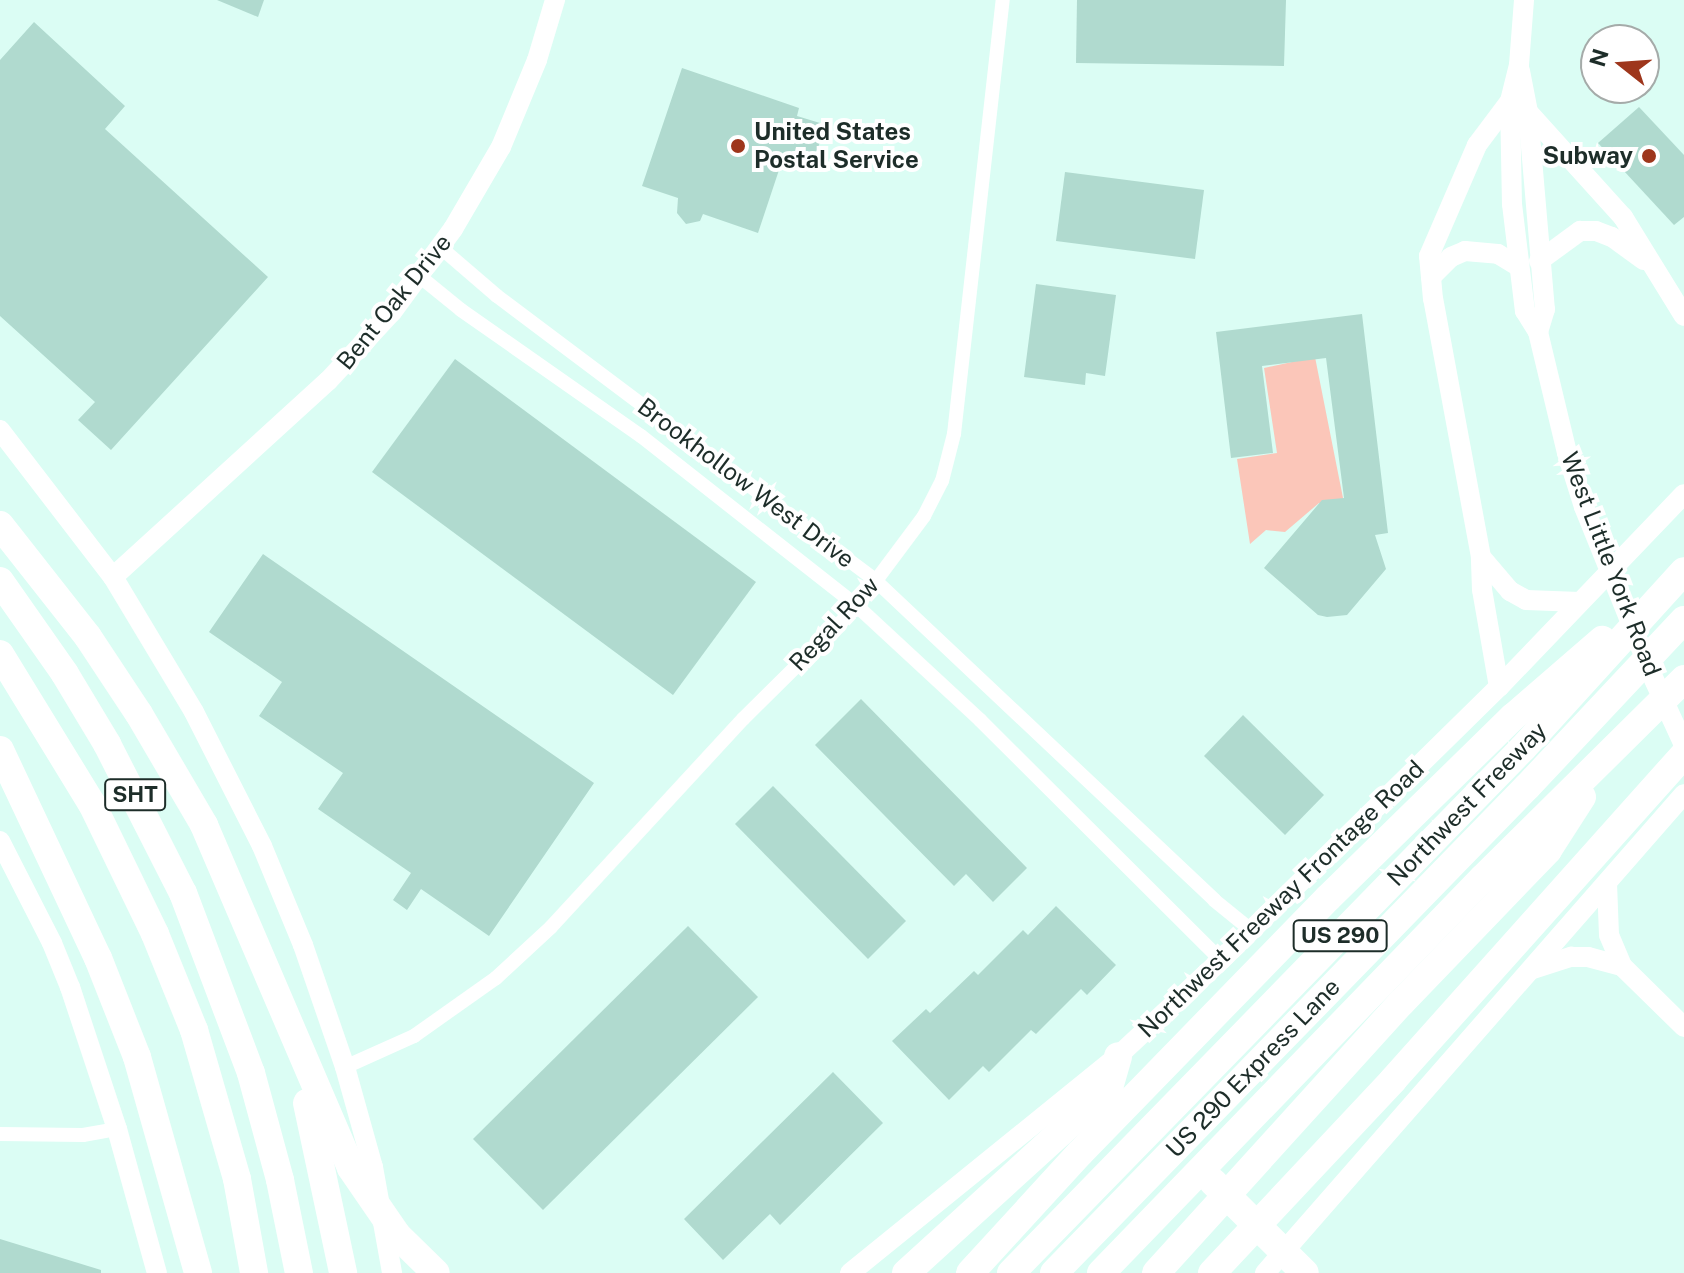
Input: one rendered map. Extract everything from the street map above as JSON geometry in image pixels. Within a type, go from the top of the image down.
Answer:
[{"type":"highway","points":[[0,525],[25,553],[139,714],[204,825],[256,941],[293,1039],[338,1142],[374,1205],[397,1235],[436,1273]]},
{"type":"highway","name":"Northwest Freeway","points":[[1011,1273],[1523,748],[1684,571]]},
{"type":"highway","name":"SHT","points":[[0,581],[72,686],[134,792],[189,906],[235,1027],[269,1140],[299,1273]]},
{"type":"highway","points":[[970,1273],[1013,1230],[1080,1153],[1338,888],[1532,699],[1663,593]]},
{"type":"highway","name":"US 290 Express Lane","points":[[1054,1273],[1684,620]]},
{"type":"highway","name":"SHT","points":[[0,654],[92,804],[155,934],[194,1030],[237,1179],[254,1273]]},
{"type":"highway","name":"US 290","points":[[1101,1273],[1483,878],[1684,679]]},
{"type":"highway","points":[[0,750],[98,958],[137,1057],[198,1273]]},
{"type":"highway","points":[[1212,1273],[1403,1069],[1684,754]]},
{"type":"highway","points":[[1156,1273],[1401,1003],[1548,850],[1607,757]]},
{"type":"highway","points":[[1305,1273],[1214,1184],[1201,1167],[1197,1152],[1204,1133],[1255,1079],[1323,995]]},
{"type":"highway","points":[[293,1039],[343,1273]]},
{"type":"highway","points":[[906,1273],[1109,1088],[1118,1056]]},
{"type":"highway","points":[[947,1273],[1080,1153]]},
{"type":"highway","points":[[1062,1273],[1158,1181],[1178,1174],[1207,1192],[1289,1273]]},
{"type":"highway","points":[[988,1273],[1073,1211]]},
{"type":"highway","points":[[185,1222],[192,1273]]},
{"type":"main road","name":"Bent Oak Drive","points":[[113,577],[328,381],[392,312],[440,247],[501,147],[537,60],[555,0]]},
{"type":"main road","name":"West Little York Road","points":[[1524,0],[1519,65],[1510,101],[1512,204],[1525,311],[1538,332],[1567,453],[1584,507],[1651,673],[1684,745]]},
{"type":"main road","name":"West Little York Road","points":[[1519,65],[1528,112],[1545,309],[1538,332]]},
{"type":"main road","points":[[1499,687],[1482,590],[1481,557],[1429,256],[1477,145],[1510,101]]},
{"type":"main road","points":[[1528,112],[1623,217],[1684,316]]},
{"type":"main road","points":[[1539,261],[1580,231],[1596,231],[1612,237],[1651,266]]},
{"type":"main road","points":[[1431,277],[1451,257],[1465,251],[1498,254],[1518,266]]},
{"type":"main road","points":[[0,430],[113,577],[194,712],[257,835],[303,945],[345,1067],[373,1167],[392,1273]]},
{"type":"main road","name":"Northwest Freeway Frontage Road","points":[[850,1273],[1118,1056],[1221,960],[1499,687],[1684,494]]},
{"type":"main road","points":[[1481,557],[1510,591],[1526,600],[1580,602]]},
{"type":"main road","points":[[1265,1273],[1684,794]]},
{"type":"main road","points":[[0,841],[61,964],[117,1129],[157,1273]]},
{"type":"main road","points":[[1607,883],[1609,935],[1622,966],[1684,1027]]},
{"type":"main road","points":[[1533,969],[1571,957],[1588,957],[1622,966]]},
{"type":"street","name":"Regal Row","points":[[345,1067],[414,1036],[503,972],[600,878],[743,719],[857,606],[924,516],[949,459],[1003,0]]},
{"type":"street","name":"Brookhollow West Drive","points":[[440,247],[497,296],[876,581],[1214,900],[1251,930]]},
{"type":"street","name":"Brookhollow West Drive","points":[[418,275],[461,310],[551,371],[721,498],[857,606],[980,720],[1221,960]]},
{"type":"street","points":[[721,498],[739,475]]},
{"type":"street","points":[[0,1134],[83,1135],[117,1129]]},
{"type":"shaded area","points":[[1315,357],[1344,503],[1330,510],[1319,503],[1285,532],[1266,530],[1250,544],[1237,459],[1277,453],[1264,368]]},
{"type":"building","points":[[217,0],[264,0],[258,17]]},
{"type":"building","points":[[1077,0],[1286,0],[1284,66],[1076,63]]},
{"type":"building","points":[[34,22],[125,106],[105,129],[268,277],[111,450],[78,420],[95,402],[0,316],[0,60]]},
{"type":"building","name":"United States Postal Service","points":[[682,68],[799,108],[797,116],[820,123],[821,140],[812,162],[803,171],[781,164],[758,233],[703,214],[700,221],[686,224],[677,213],[678,198],[642,186]]},
{"type":"building","points":[[1639,107],[1684,155],[1684,217],[1674,225],[1598,143]]},
{"type":"building","points":[[1065,172],[1204,190],[1195,259],[1056,241]]},
{"type":"building","points":[[1036,284],[1116,295],[1105,376],[1086,373],[1085,385],[1024,377]]},
{"type":"building","points":[[1362,314],[1388,533],[1375,535],[1386,569],[1347,615],[1327,617],[1318,615],[1264,568],[1322,500],[1344,498],[1326,358],[1262,366],[1273,453],[1231,458],[1216,332]]},
{"type":"building","points":[[455,359],[756,582],[673,695],[372,472]]},
{"type":"building","points":[[263,554],[594,783],[489,936],[421,889],[407,910],[393,900],[411,873],[318,809],[343,773],[259,716],[282,682],[209,632]]},
{"type":"building","points":[[861,699],[1027,868],[993,902],[966,874],[954,886],[815,745]]},
{"type":"building","points":[[1243,715],[1324,795],[1285,835],[1204,756]]},
{"type":"building","points":[[773,786],[906,921],[868,959],[735,824]]},
{"type":"building","points":[[1056,906],[1116,965],[1087,995],[1081,989],[1036,1034],[1031,1030],[989,1072],[983,1066],[949,1100],[892,1041],[926,1009],[930,1013],[974,971],[978,975],[1023,930],[1028,935]]},
{"type":"building","points":[[688,926],[758,997],[543,1210],[473,1139]]},
{"type":"building","points":[[833,1072],[883,1123],[780,1225],[770,1214],[723,1260],[684,1219]]},
{"type":"building","points":[[0,1239],[101,1270],[101,1273],[0,1273]]},
{"type":"place","name":"United States Postal Service","points":[[738,146]]},
{"type":"place","name":"Subway","points":[[1649,156]]}]
